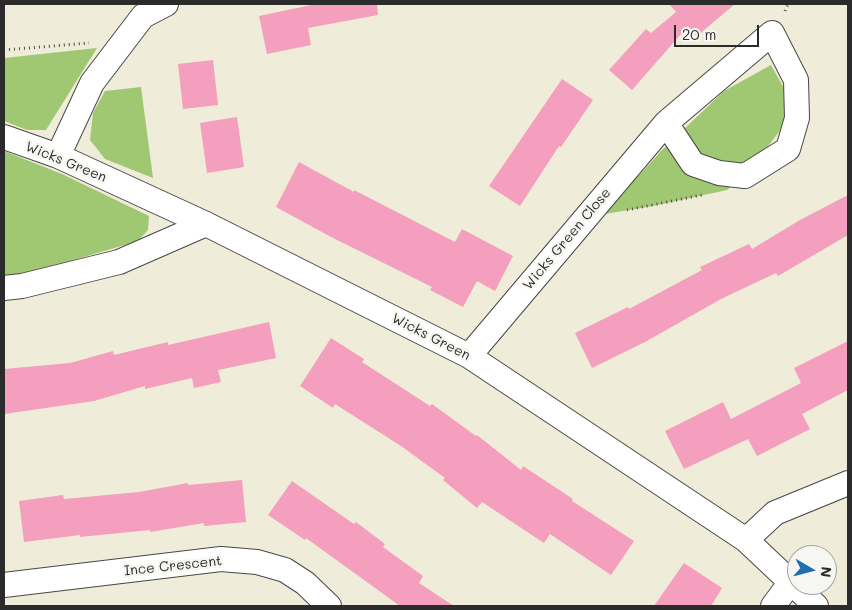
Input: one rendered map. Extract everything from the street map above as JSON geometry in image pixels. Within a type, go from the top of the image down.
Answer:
[{"type":"street","points":[[58,156],[92,83],[143,16],[166,4]]},
{"type":"street","name":"Wicks Green Close","points":[[469,356],[666,123],[772,33],[796,80],[797,118],[788,149],[745,176],[720,173],[693,164],[666,123]]},
{"type":"street","name":"Wicks Green","points":[[4,137],[58,156],[206,224],[469,356],[746,540],[787,578]]},
{"type":"street","points":[[4,288],[22,286],[118,262],[206,224]]},
{"type":"street","points":[[746,540],[775,513],[848,483]]},
{"type":"street","name":"Ince Crescent","points":[[4,585],[221,559],[256,562],[285,570],[305,583],[329,606]]},
{"type":"street","points":[[773,606],[787,587]]},
{"type":"street","name":"Wicks Green","points":[[805,595],[816,606]]},
{"type":"path","points":[[4,50],[124,40]]},
{"type":"path","points":[[626,210],[708,194]]},
{"type":"green space","points":[[97,48],[46,130],[27,130],[4,121],[4,58]]},
{"type":"green space","points":[[771,65],[785,90],[787,116],[779,132],[745,176],[727,190],[653,206],[599,215],[661,151],[724,91]]},
{"type":"green space","points":[[141,87],[153,178],[105,159],[90,140],[93,113],[105,91]]},
{"type":"green space","points":[[4,151],[62,174],[149,216],[148,230],[138,241],[4,279]]},
{"type":"building","points":[[316,4],[377,4],[378,15],[308,28],[311,45],[267,54],[259,16]]},
{"type":"building","points":[[669,4],[735,4],[697,36],[688,26],[632,90],[609,70],[646,29],[651,33],[676,12]]},
{"type":"building","points":[[213,60],[218,105],[183,109],[178,64]]},
{"type":"building","points":[[562,79],[593,100],[561,147],[559,146],[520,206],[489,186]]},
{"type":"building","points":[[237,117],[244,167],[207,173],[200,123]]},
{"type":"building","points":[[299,162],[354,192],[354,190],[455,242],[462,229],[513,256],[495,291],[477,281],[463,307],[430,290],[432,287],[331,237],[276,207]]},
{"type":"building","points":[[848,195],[848,235],[778,276],[776,273],[721,299],[645,342],[592,368],[575,333],[628,307],[629,309],[702,270],[700,267],[749,244],[752,249],[800,220]]},
{"type":"building","points":[[269,322],[276,358],[218,370],[221,382],[194,388],[192,378],[145,389],[145,386],[94,401],[4,414],[4,369],[70,363],[113,351],[114,355],[168,342],[168,345]]},
{"type":"building","points":[[331,338],[364,359],[362,362],[430,406],[432,404],[477,435],[521,470],[523,466],[573,499],[572,501],[634,541],[611,575],[550,534],[544,543],[482,502],[477,508],[443,480],[445,478],[401,446],[335,404],[333,408],[300,386]]},
{"type":"building","points":[[848,341],[848,390],[802,414],[810,429],[757,456],[748,439],[684,469],[665,431],[723,402],[731,419],[801,383],[794,368]]},
{"type":"building","points":[[242,480],[246,522],[204,526],[204,523],[150,532],[150,530],[80,537],[80,535],[24,542],[19,501],[63,495],[64,499],[139,492],[188,483],[188,485]]},
{"type":"building","points":[[292,481],[354,524],[356,522],[385,544],[383,547],[423,576],[419,583],[454,606],[400,606],[306,538],[305,540],[268,515]]},
{"type":"building","points":[[684,563],[722,588],[711,606],[654,606]]}]
